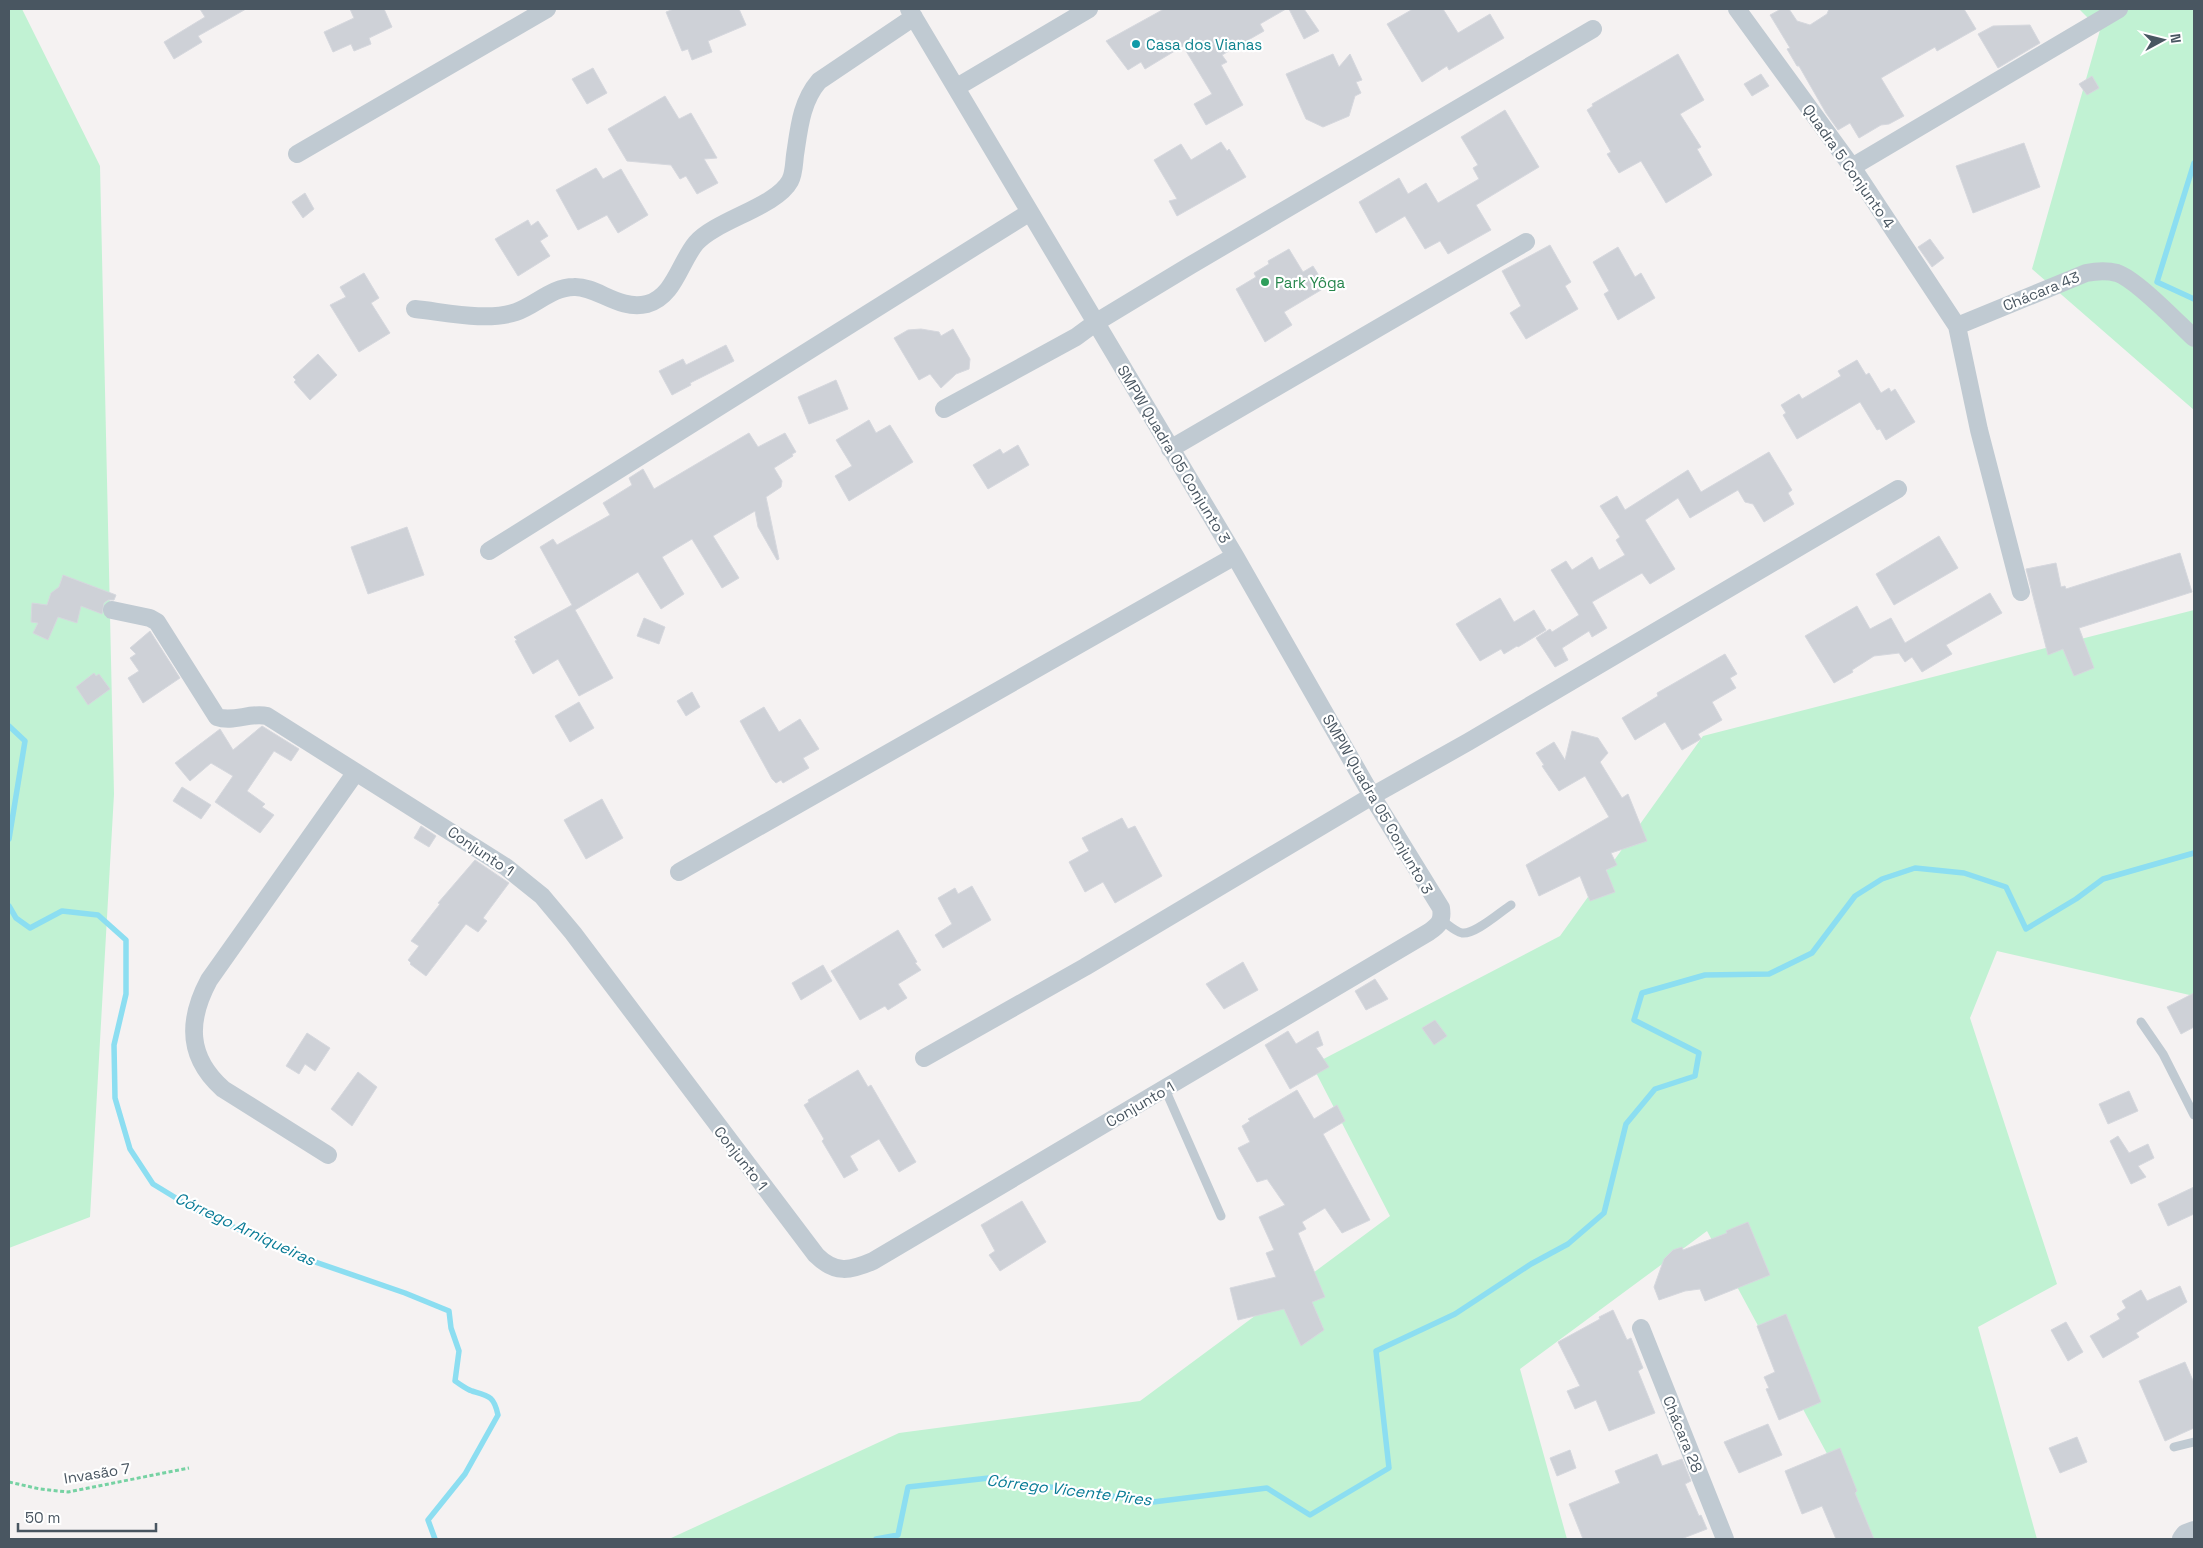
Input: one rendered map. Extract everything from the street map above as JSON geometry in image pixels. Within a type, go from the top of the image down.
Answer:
[{"type":"street","points":[[297,154],[547,9]]},
{"type":"street","points":[[957,87],[1089,9]]},
{"type":"street","name":"Quadra 5 Conjunto 4","points":[[1737,9],[1852,166],[1957,326]]},
{"type":"street","points":[[1852,166],[2119,9]]},
{"type":"street","points":[[415,309],[500,316],[527,308],[561,289],[575,286],[621,302],[636,305],[647,304],[661,297],[696,243],[716,229],[779,193],[790,181],[801,117],[809,93],[819,81],[912,13]]},
{"type":"street","name":"SMPW Quadra 05 Conjunto 3","points":[[912,13],[1235,556],[1372,796],[1441,908],[1442,920]]},
{"type":"street","points":[[944,409],[1076,336],[1593,29]]},
{"type":"street","points":[[489,551],[1030,212]]},
{"type":"street","points":[[1170,449],[1526,242]]},
{"type":"street","name":"Chácara 43","points":[[1957,326],[2086,273],[2103,271],[2119,274],[2150,296],[2194,338]]},
{"type":"street","points":[[1957,326],[1979,430],[2021,592]]},
{"type":"street","points":[[924,1058],[1085,967],[1372,796],[1468,742],[1898,489]]},
{"type":"street","points":[[679,872],[1235,556]]},
{"type":"street","name":"Conjunto 1","points":[[112,610],[150,618],[157,622],[217,718],[226,719],[253,714],[267,716],[506,867],[546,900],[816,1255],[833,1268],[853,1268],[873,1261],[1429,932],[1440,924],[1442,920]]},
{"type":"street","points":[[328,1155],[223,1090],[209,1077],[197,1055],[193,1024],[199,998],[209,980],[356,772]]},
{"type":"street","name":"Chácara 28","points":[[1641,1328],[1725,1539]]},
{"type":"street","points":[[2183,1539],[2186,1535],[2194,1532]]},
{"type":"lane","points":[[1442,920],[1456,931],[1466,933],[1483,925],[1511,905]]},
{"type":"lane","points":[[2141,1022],[2163,1054],[2194,1115]]},
{"type":"lane","points":[[1165,1089],[1221,1216]]},
{"type":"lane","points":[[2174,1447],[2194,1442]]},
{"type":"path","name":"Invasão 7","points":[[9,1482],[40,1489],[68,1492],[189,1468]]},
{"type":"green space","points":[[9,9],[22,9],[100,166],[114,794],[90,1217],[9,1248]]},
{"type":"green space","points":[[2079,9],[2194,9],[2194,410],[2032,269],[2100,30]]},
{"type":"green space","points":[[2194,610],[2194,996],[1997,951],[1970,1018],[2057,1284],[1978,1327],[2037,1539],[1873,1539],[1707,1231],[1520,1369],[1567,1539],[669,1539],[899,1433],[1140,1401],[1390,1216],[1312,1065],[1560,936],[1703,736]]},
{"type":"building","points":[[200,9],[246,9],[198,36],[202,42],[174,59],[164,42],[205,17]]},
{"type":"building","points":[[350,9],[384,9],[392,27],[369,38],[371,44],[354,51],[351,44],[333,52],[324,32],[354,18]]},
{"type":"building","points":[[674,9],[739,9],[746,25],[708,41],[712,52],[692,60],[688,49],[682,51],[666,12]]},
{"type":"building","points":[[1164,9],[1286,9],[1260,24],[1264,31],[1222,55],[1227,62],[1221,65],[1243,105],[1206,125],[1194,104],[1212,94],[1183,46],[1145,69],[1141,62],[1128,70],[1106,41]]},
{"type":"building","points":[[1289,9],[1304,9],[1319,31],[1304,39]]},
{"type":"building","points":[[1413,9],[1443,9],[1458,33],[1490,14],[1504,38],[1449,70],[1447,66],[1422,82],[1387,24]]},
{"type":"building","points":[[1781,9],[1789,9],[1797,21],[1810,25],[1827,14],[1829,9],[1964,9],[1976,29],[1937,51],[1935,47],[1881,78],[1904,116],[1889,124],[1881,125],[1859,138],[1850,123],[1838,130],[1799,66],[1797,66],[1787,49],[1790,48],[1770,15]]},
{"type":"building","points":[[2030,25],[2040,43],[1998,68],[1978,34],[1993,26]]},
{"type":"building","points":[[1333,54],[1339,67],[1350,54],[1362,80],[1356,82],[1361,93],[1355,96],[1349,116],[1323,127],[1306,119],[1286,74]]},
{"type":"building","points":[[1678,54],[1704,100],[1680,114],[1701,147],[1697,149],[1712,175],[1666,203],[1641,161],[1619,173],[1607,154],[1611,152],[1587,110],[1593,106],[1592,104]]},
{"type":"building","points":[[593,68],[607,93],[587,104],[572,79]]},
{"type":"building","points":[[1761,74],[1769,86],[1752,96],[1744,84]]},
{"type":"building","points":[[2092,76],[2099,88],[2087,95],[2079,84]]},
{"type":"building","points":[[665,96],[679,119],[691,113],[717,158],[704,159],[718,183],[697,194],[686,176],[680,179],[671,165],[627,161],[608,129]]},
{"type":"building","points":[[1505,110],[1539,167],[1476,205],[1491,230],[1448,254],[1440,241],[1425,249],[1405,216],[1376,233],[1359,202],[1399,178],[1408,194],[1426,183],[1438,203],[1479,179],[1473,168],[1478,165],[1461,137]]},
{"type":"building","points":[[1221,142],[1227,151],[1229,149],[1246,177],[1177,216],[1169,201],[1177,199],[1154,160],[1181,144],[1191,160]]},
{"type":"building","points":[[2024,143],[2040,187],[1973,213],[1956,166]]},
{"type":"building","points":[[596,168],[603,179],[621,169],[648,215],[618,233],[607,215],[578,230],[556,190]]},
{"type":"building","points":[[305,193],[314,209],[303,218],[292,202]]},
{"type":"building","points":[[528,220],[531,226],[538,221],[548,236],[540,241],[550,256],[518,276],[495,239]]},
{"type":"building","points":[[1930,239],[1944,258],[1932,267],[1918,247]]},
{"type":"building","points":[[1550,245],[1571,282],[1565,286],[1578,309],[1526,339],[1510,313],[1521,306],[1502,271]]},
{"type":"building","points":[[1618,247],[1635,277],[1641,273],[1655,298],[1618,320],[1604,294],[1609,291],[1593,262]]},
{"type":"building","points":[[1289,249],[1303,272],[1313,266],[1326,287],[1284,312],[1292,325],[1265,342],[1236,289],[1256,277],[1254,273],[1269,264],[1268,261]]},
{"type":"building","points":[[364,273],[379,298],[371,303],[390,333],[359,352],[330,305],[346,297],[340,287]]},
{"type":"building","points":[[921,329],[939,332],[941,336],[953,329],[970,359],[969,369],[956,374],[941,388],[930,374],[919,380],[894,338],[908,330]]},
{"type":"building","points":[[726,345],[734,361],[690,383],[691,385],[672,395],[659,371],[683,359],[686,365]]},
{"type":"building","points":[[318,354],[337,375],[310,400],[294,382],[296,380],[293,377]]},
{"type":"building","points":[[1857,360],[1866,375],[1869,373],[1881,393],[1889,388],[1891,392],[1895,389],[1915,422],[1886,440],[1880,429],[1877,430],[1860,402],[1797,439],[1783,415],[1786,413],[1781,405],[1799,394],[1802,399],[1841,376],[1838,371]]},
{"type":"building","points":[[836,380],[848,409],[809,424],[798,397]]},
{"type":"building","points":[[869,420],[876,433],[890,425],[913,462],[849,501],[835,476],[852,466],[836,440]]},
{"type":"building","points":[[749,433],[758,447],[785,433],[796,452],[774,468],[782,481],[781,487],[766,497],[779,559],[777,560],[758,527],[755,511],[713,536],[739,578],[722,588],[692,539],[662,557],[684,594],[661,609],[638,572],[575,610],[613,678],[579,696],[558,659],[533,674],[514,637],[572,605],[540,547],[553,539],[557,545],[610,515],[603,503],[632,485],[629,478],[643,469],[654,489]]},
{"type":"building","points":[[1018,445],[1029,465],[988,489],[973,465],[1000,449],[1003,454]]},
{"type":"building","points":[[1769,452],[1792,490],[1788,493],[1794,504],[1764,522],[1753,504],[1745,502],[1738,490],[1690,518],[1678,498],[1645,520],[1675,569],[1650,584],[1642,573],[1592,602],[1607,628],[1592,637],[1589,631],[1562,648],[1568,660],[1555,667],[1536,638],[1550,629],[1552,632],[1579,615],[1551,570],[1566,561],[1572,570],[1592,557],[1599,570],[1625,555],[1616,540],[1620,537],[1600,506],[1617,496],[1625,510],[1688,470],[1701,492]]},
{"type":"building","points":[[407,527],[424,575],[368,594],[351,547]]},
{"type":"building","points":[[1939,536],[1958,568],[1894,605],[1876,574]]},
{"type":"building","points":[[2180,553],[2192,592],[2079,628],[2094,668],[2074,676],[2063,649],[2048,655],[2026,569],[2056,563],[2061,587],[2065,586],[2066,589]]},
{"type":"building","points":[[63,575],[116,595],[114,600],[108,600],[104,603],[102,614],[81,606],[77,623],[58,617],[48,640],[33,633],[38,623],[31,622],[32,603],[47,605],[51,593],[59,587]]},
{"type":"building","points":[[1990,593],[2002,613],[1946,645],[1952,654],[1922,672],[1912,657],[1905,662],[1899,653],[1874,656],[1852,670],[1853,672],[1834,683],[1805,636],[1857,606],[1870,629],[1891,618],[1905,643]]},
{"type":"building","points":[[1500,598],[1514,622],[1534,610],[1546,630],[1504,654],[1501,649],[1480,661],[1456,624]]},
{"type":"building","points":[[644,618],[665,627],[659,644],[637,636]]},
{"type":"building","points":[[150,631],[180,678],[143,703],[128,678],[139,671],[130,658],[136,654],[130,648]]},
{"type":"building","points":[[1725,654],[1737,674],[1730,678],[1736,688],[1712,702],[1722,720],[1698,734],[1701,739],[1682,750],[1665,722],[1635,740],[1622,718],[1658,696],[1657,693]]},
{"type":"building","points":[[94,673],[96,676],[99,674],[110,689],[88,705],[76,687]]},
{"type":"building","points":[[692,692],[700,707],[686,716],[677,701]]},
{"type":"building","points":[[579,702],[594,728],[570,742],[555,716]]},
{"type":"building","points":[[764,707],[779,732],[800,719],[819,749],[803,758],[809,768],[783,783],[781,780],[776,783],[772,779],[740,721]]},
{"type":"building","points":[[262,726],[299,749],[291,761],[274,751],[247,791],[265,804],[262,807],[274,815],[260,833],[215,802],[233,776],[211,763],[190,781],[175,763],[220,729],[233,750]]},
{"type":"building","points":[[1572,731],[1598,738],[1608,753],[1600,762],[1622,798],[1628,794],[1647,841],[1611,853],[1617,865],[1606,870],[1615,892],[1590,901],[1580,876],[1539,896],[1526,865],[1609,817],[1585,776],[1559,791],[1542,766],[1544,765],[1536,753],[1554,742],[1565,760]]},
{"type":"building","points":[[182,787],[211,805],[201,819],[173,801]]},
{"type":"building","points":[[602,799],[623,838],[586,859],[564,820]]},
{"type":"building","points":[[1122,818],[1128,829],[1135,826],[1162,876],[1115,903],[1103,882],[1085,892],[1069,862],[1089,851],[1082,838]]},
{"type":"building","points":[[421,826],[436,836],[429,847],[414,838]]},
{"type":"building","points":[[475,860],[509,883],[483,918],[487,921],[478,932],[466,924],[426,976],[410,964],[408,960],[419,946],[411,941],[440,904],[438,903]]},
{"type":"building","points":[[972,886],[991,920],[943,948],[935,935],[952,924],[938,898],[955,888],[958,894]]},
{"type":"building","points":[[898,930],[917,962],[915,963],[921,970],[898,984],[907,998],[888,1010],[885,1006],[860,1020],[831,971]]},
{"type":"building","points":[[1243,962],[1258,990],[1224,1009],[1206,984]]},
{"type":"building","points":[[823,965],[832,981],[801,1000],[792,983]]},
{"type":"building","points":[[1375,979],[1388,999],[1366,1010],[1355,991]]},
{"type":"building","points":[[2194,993],[2194,1027],[2181,1034],[2167,1007]]},
{"type":"building","points":[[1435,1020],[1447,1036],[1434,1045],[1422,1028]]},
{"type":"building","points":[[1288,1031],[1296,1044],[1318,1031],[1323,1045],[1316,1048],[1329,1067],[1290,1089],[1265,1045]]},
{"type":"building","points":[[307,1033],[330,1048],[315,1071],[305,1064],[299,1074],[286,1066]]},
{"type":"building","points":[[858,1070],[868,1087],[871,1085],[916,1162],[899,1172],[879,1139],[850,1156],[858,1170],[844,1178],[822,1141],[824,1139],[804,1105],[809,1102],[808,1100]]},
{"type":"building","points":[[358,1072],[377,1087],[352,1126],[331,1109]]},
{"type":"building","points":[[1297,1090],[1314,1119],[1337,1105],[1345,1121],[1323,1134],[1370,1220],[1342,1233],[1325,1208],[1302,1222],[1306,1229],[1298,1233],[1325,1297],[1312,1302],[1324,1330],[1301,1346],[1284,1309],[1238,1320],[1230,1288],[1276,1277],[1266,1253],[1274,1250],[1259,1217],[1285,1205],[1267,1179],[1257,1182],[1238,1148],[1250,1142],[1242,1126],[1250,1121],[1248,1119]]},
{"type":"building","points":[[2129,1091],[2138,1111],[2108,1124],[2099,1104]]},
{"type":"building","points":[[2118,1136],[2129,1153],[2148,1144],[2154,1158],[2138,1166],[2146,1177],[2131,1184],[2110,1141]]},
{"type":"building","points":[[2194,1187],[2194,1214],[2168,1226],[2158,1204]]},
{"type":"building","points":[[1022,1201],[1046,1242],[1000,1271],[989,1255],[995,1251],[981,1225]]},
{"type":"building","points":[[1748,1222],[1770,1275],[1705,1301],[1700,1289],[1685,1291],[1659,1300],[1654,1287],[1664,1259],[1673,1250],[1682,1247],[1683,1250],[1727,1233],[1726,1231]]},
{"type":"building","points":[[2180,1286],[2187,1302],[2136,1333],[2139,1337],[2103,1358],[2090,1336],[2120,1319],[2117,1314],[2126,1308],[2122,1301],[2141,1290],[2147,1301]]},
{"type":"building","points":[[1613,1310],[1627,1340],[1631,1338],[1643,1368],[1638,1371],[1655,1413],[1609,1431],[1596,1400],[1575,1409],[1567,1391],[1580,1386],[1558,1342]]},
{"type":"building","points":[[1786,1314],[1821,1402],[1779,1420],[1766,1389],[1769,1388],[1764,1377],[1775,1372],[1757,1326]]},
{"type":"building","points":[[2066,1322],[2083,1352],[2068,1361],[2051,1330]]},
{"type":"building","points":[[2185,1362],[2194,1383],[2194,1428],[2165,1441],[2139,1381]]},
{"type":"building","points":[[1768,1424],[1782,1455],[1739,1473],[1724,1442]]},
{"type":"building","points":[[2077,1437],[2087,1462],[2060,1473],[2049,1448]]},
{"type":"building","points":[[1840,1448],[1857,1491],[1855,1493],[1874,1539],[1836,1539],[1822,1506],[1802,1514],[1785,1471]]},
{"type":"building","points":[[1570,1450],[1576,1468],[1557,1476],[1550,1458]]},
{"type":"building","points":[[1657,1454],[1662,1466],[1682,1459],[1691,1481],[1685,1484],[1707,1529],[1681,1539],[1583,1539],[1569,1504],[1620,1483],[1615,1471]]},
{"type":"waterway","points":[[2194,163],[2157,282],[2194,299]]},
{"type":"waterway","name":"Córrego Arniqueiras","points":[[9,726],[25,741],[9,839]]},
{"type":"waterway","name":"Córrego Vicente Pires","points":[[876,1539],[898,1535],[908,1487],[989,1478],[1153,1502],[1267,1488],[1310,1515],[1389,1468],[1376,1351],[1455,1314],[1531,1264],[1568,1244],[1604,1213],[1626,1124],[1655,1089],[1695,1076],[1699,1053],[1634,1020],[1642,993],[1705,975],[1769,974],[1812,953],[1855,896],[1882,879],[1915,868],[1964,873],[2006,887],[2026,929],[2076,899],[2103,879],[2194,853]]},
{"type":"waterway","name":"Córrego Arniqueiras","points":[[9,906],[16,918],[30,928],[62,911],[98,915],[126,940],[126,994],[114,1045],[115,1098],[130,1149],[153,1184],[194,1209],[295,1255],[405,1293],[449,1311],[451,1328],[459,1351],[455,1381],[470,1390],[490,1398],[495,1404],[498,1415],[465,1474],[428,1520],[435,1539]]},
{"type":"place","name":"Casa dos Vianas","points":[[1136,44]]},
{"type":"place","name":"Park Yôga","points":[[1265,282]]}]
